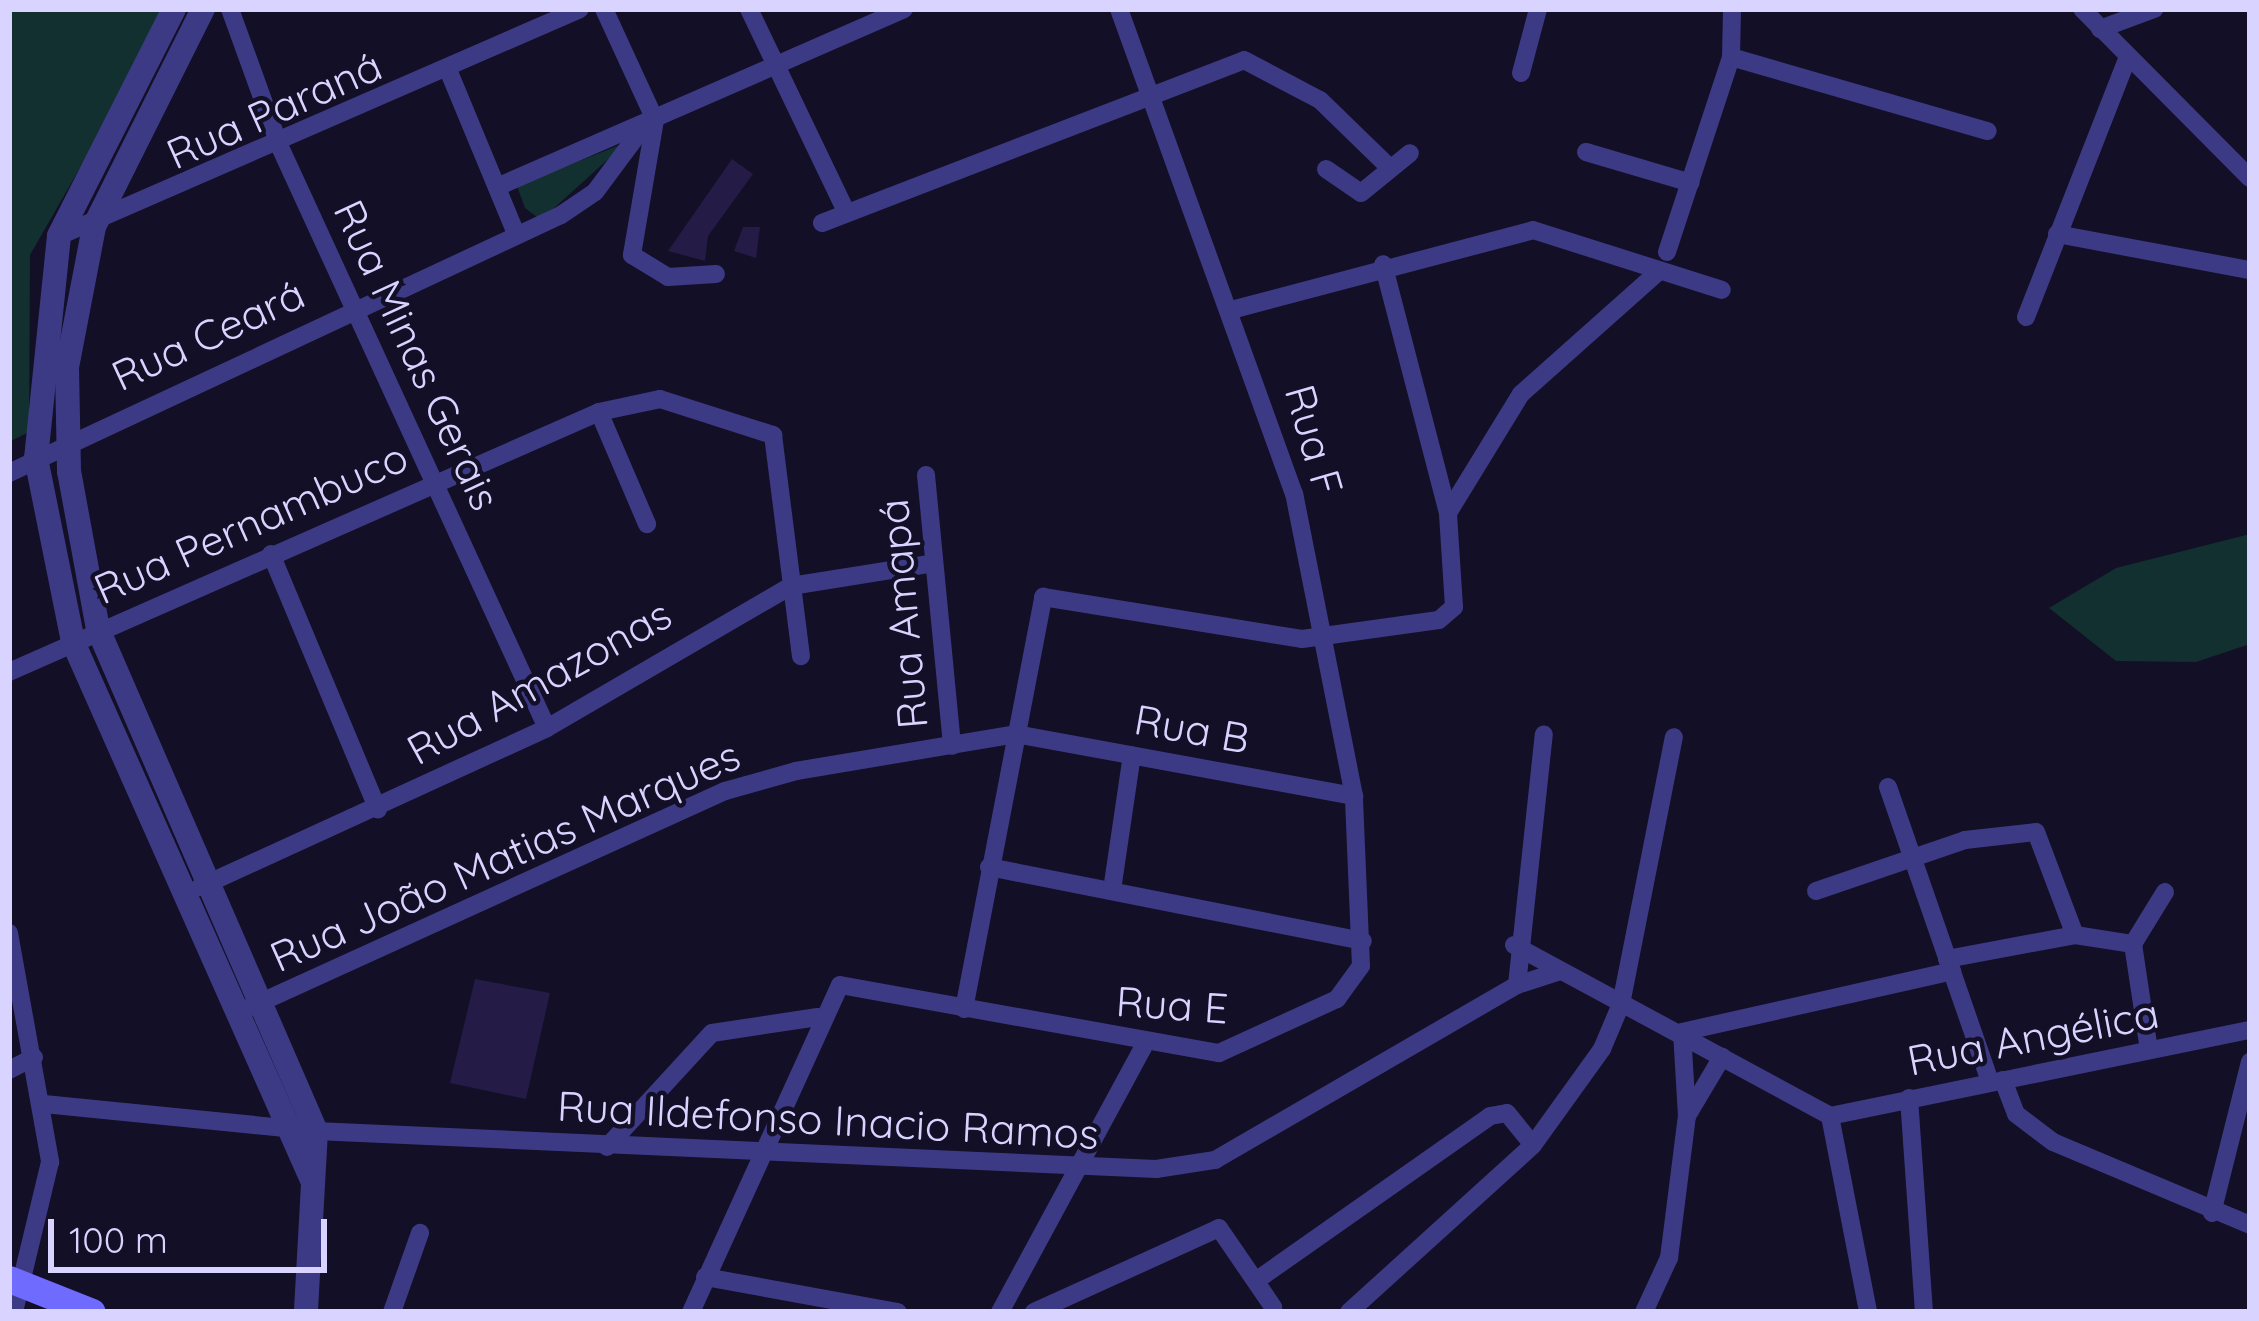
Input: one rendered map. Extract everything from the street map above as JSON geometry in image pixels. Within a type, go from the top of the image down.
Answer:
[{"type":"main road","points":[[15,1281],[92,1312]]},
{"type":"street","points":[[174,9],[58,236],[36,458],[73,642],[237,1013],[280,1127],[312,1180]]},
{"type":"street","points":[[203,9],[94,226],[67,367],[67,440],[98,629],[266,1000],[316,1131],[306,1312]]},
{"type":"street","name":"Rua Minas Gerais","points":[[230,9],[280,147],[548,728]]},
{"type":"street","name":"Rua Paraná","points":[[58,236],[94,226],[280,147],[580,9]]},
{"type":"street","points":[[604,9],[650,123],[632,255],[668,278],[716,274]]},
{"type":"street","points":[[749,9],[774,71],[845,209]]},
{"type":"street","points":[[497,187],[774,71],[904,9]]},
{"type":"street","name":"Rua F","points":[[1119,9],[1235,309],[1326,638]]},
{"type":"street","points":[[1520,73],[1538,9]]},
{"type":"street","points":[[1448,513],[1520,394],[1663,261],[1731,57],[1732,9]]},
{"type":"street","points":[[2081,9],[2250,178]]},
{"type":"street","points":[[2101,28],[2154,9]]},
{"type":"street","points":[[1731,57],[1988,131]]},
{"type":"street","points":[[2026,317],[2128,57]]},
{"type":"street","points":[[822,224],[845,209],[1222,63],[1265,67],[1390,168]]},
{"type":"street","points":[[449,72],[516,234]]},
{"type":"street","name":"Rua Ceará","points":[[9,473],[67,440],[516,234],[595,192],[650,123]]},
{"type":"street","points":[[1586,152],[1691,183]]},
{"type":"street","points":[[1326,169],[1360,193],[1410,153]]},
{"type":"street","points":[[1235,309],[1383,264],[1533,230],[1663,261],[1722,290]]},
{"type":"street","points":[[2057,234],[2250,270]]},
{"type":"street","points":[[964,1009],[1043,597],[1326,638],[1439,620],[1454,607],[1448,513],[1383,264]]},
{"type":"street","name":"Rua Pernambuco","points":[[9,672],[599,412],[660,399],[773,435],[791,586]]},
{"type":"street","points":[[599,412],[647,524]]},
{"type":"street","name":"Rua Amapá","points":[[926,475],[952,746]]},
{"type":"street","points":[[271,554],[378,810]]},
{"type":"street","name":"Rua Amazonas","points":[[185,895],[548,728],[791,586],[934,563]]},
{"type":"street","points":[[791,586],[801,656]]},
{"type":"street","name":"Rua E","points":[[818,1017],[840,985],[1143,1047],[1219,1053],[1258,1043],[1353,983],[1363,941],[1354,796],[1326,638]]},
{"type":"street","name":"Rua João Matias Marques","points":[[237,1013],[725,790],[1016,734]]},
{"type":"street","name":"Rua B","points":[[1016,734],[1354,796]]},
{"type":"street","points":[[1517,985],[1514,945],[1544,734]]},
{"type":"street","points":[[1349,1312],[1533,1145],[1582,1085],[1621,1004],[1674,737]]},
{"type":"street","points":[[1112,890],[1132,754]]},
{"type":"street","points":[[1888,788],[1949,965],[1996,1080],[2025,1124],[2212,1213],[2250,1225]]},
{"type":"street","points":[[1816,891],[1912,860],[2036,832],[2075,935]]},
{"type":"street","points":[[989,867],[1363,941]]},
{"type":"street","points":[[2149,1050],[2133,944],[2165,892]]},
{"type":"street","points":[[9,932],[44,1104],[46,1201],[15,1281],[14,1312]]},
{"type":"street","points":[[1682,1032],[2075,935],[2133,944]]},
{"type":"street","points":[[1514,945],[1830,1116],[1868,1312]]},
{"type":"street","name":"Rua Ildefonso Inacio Ramos","points":[[44,1104],[316,1131],[1078,1172],[1215,1160],[1517,985],[1560,971]]},
{"type":"street","points":[[607,1147],[712,1033],[818,1017]]},
{"type":"street","points":[[691,1312],[818,1017]]},
{"type":"street","name":"Rua Angélica","points":[[1830,1116],[2250,1030]]},
{"type":"street","points":[[1644,1312],[1670,1258],[1687,1116],[1682,1032]]},
{"type":"street","points":[[1000,1312],[1143,1047]]},
{"type":"street","points":[[9,1070],[34,1057]]},
{"type":"street","points":[[1687,1116],[1722,1058]]},
{"type":"street","points":[[2212,1213],[2250,1062]]},
{"type":"street","points":[[1909,1097],[1924,1312]]},
{"type":"street","points":[[1257,1280],[1490,1116],[1507,1113],[1533,1145]]},
{"type":"street","points":[[1034,1312],[1219,1228],[1275,1310]]},
{"type":"street","points":[[392,1312],[420,1233]]},
{"type":"street","points":[[705,1276],[898,1312]]},
{"type":"green space","points":[[9,9],[171,9],[30,255],[29,432],[9,442]]},
{"type":"green space","points":[[627,142],[541,220],[525,208],[517,186]]},
{"type":"green space","points":[[2250,534],[2250,644],[2196,662],[2116,661],[2049,608],[2116,568]]},
{"type":"building","points":[[732,159],[753,174],[708,236],[705,261],[668,251]]},
{"type":"building","points":[[743,227],[760,227],[756,258],[734,251]]},
{"type":"building","points":[[475,979],[550,993],[526,1099],[450,1083]]}]
